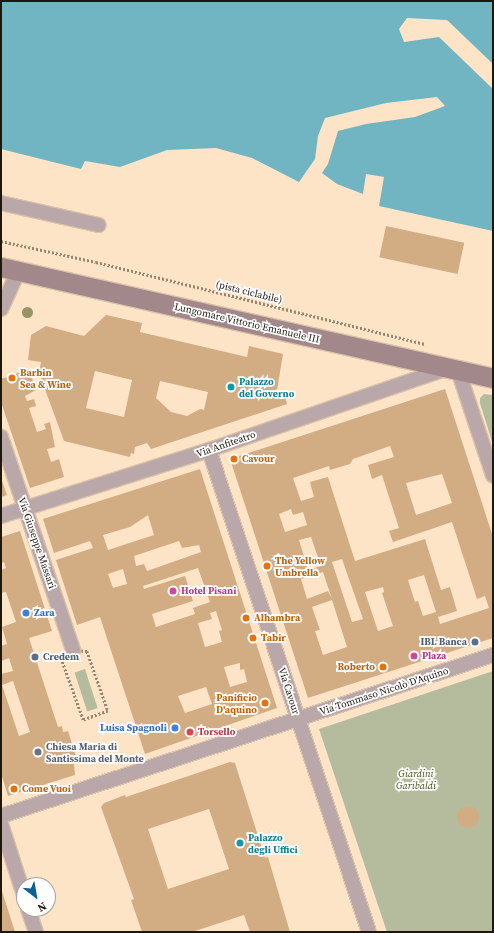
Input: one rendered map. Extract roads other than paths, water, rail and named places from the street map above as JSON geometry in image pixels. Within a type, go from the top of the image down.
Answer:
[{"type":"main road","name":"Lungomare Vittorio Emanuele III","points":[[9,269],[493,378]]},
{"type":"street","points":[[1,203],[99,225]]},
{"type":"street","points":[[1,309],[9,269]]},
{"type":"street","points":[[454,369],[493,475]]},
{"type":"street","name":"Via Anfiteatro","points":[[1,516],[209,450],[454,369]]},
{"type":"street","name":"Via Giuseppe Massari","points":[[1,437],[73,650]]},
{"type":"street","name":"Via Cavour","points":[[209,450],[369,932]]},
{"type":"street","name":"Via Tommaso Nicolò D'Aquino","points":[[1,816],[493,655]]},
{"type":"street","points":[[1,824],[18,877]]},
{"type":"street","points":[[31,917],[36,932]]},
{"type":"water","points":[[1,1],[493,1],[493,64],[447,20],[407,18],[399,29],[404,42],[439,37],[493,89],[493,231],[379,206],[384,177],[366,174],[363,194],[337,184],[322,173],[328,164],[338,131],[366,124],[415,117],[445,106],[437,97],[386,103],[325,118],[318,136],[315,159],[299,182],[252,158],[216,148],[167,150],[120,167],[85,161],[81,169],[1,149]]},
{"type":"place","name":"Barbin Sea & Wine","points":[[12,378]]},
{"type":"place","name":"Palazzo del Governo","points":[[231,387]]},
{"type":"place","name":"Cavour","points":[[234,459]]},
{"type":"place","name":"The Yellow Umbrella","points":[[267,566]]},
{"type":"place","name":"Hotel Pisani","points":[[173,591]]},
{"type":"place","name":"Zara","points":[[26,613]]},
{"type":"place","name":"Alhambra","points":[[246,618]]},
{"type":"place","name":"Tabir","points":[[253,638]]},
{"type":"place","name":"IBL Banca","points":[[475,642]]},
{"type":"place","name":"Plaza","points":[[414,656]]},
{"type":"place","name":"Credem","points":[[35,657]]},
{"type":"place","name":"Roberto","points":[[383,667]]},
{"type":"place","name":"Panificio D'aquino","points":[[265,703]]},
{"type":"place","name":"Luisa Spagnoli","points":[[175,728]]},
{"type":"place","name":"Torsello","points":[[190,732]]},
{"type":"place","name":"Chiesa Maria di Santissima del Monte","points":[[38,752]]},
{"type":"place","name":"Come Vuoi","points":[[14,789]]},
{"type":"place","name":"Palazzo degli Uffici","points":[[240,843]]},
{"type":"park label","name":"Giardini Garibaldi","points":[[416,778]]}]
